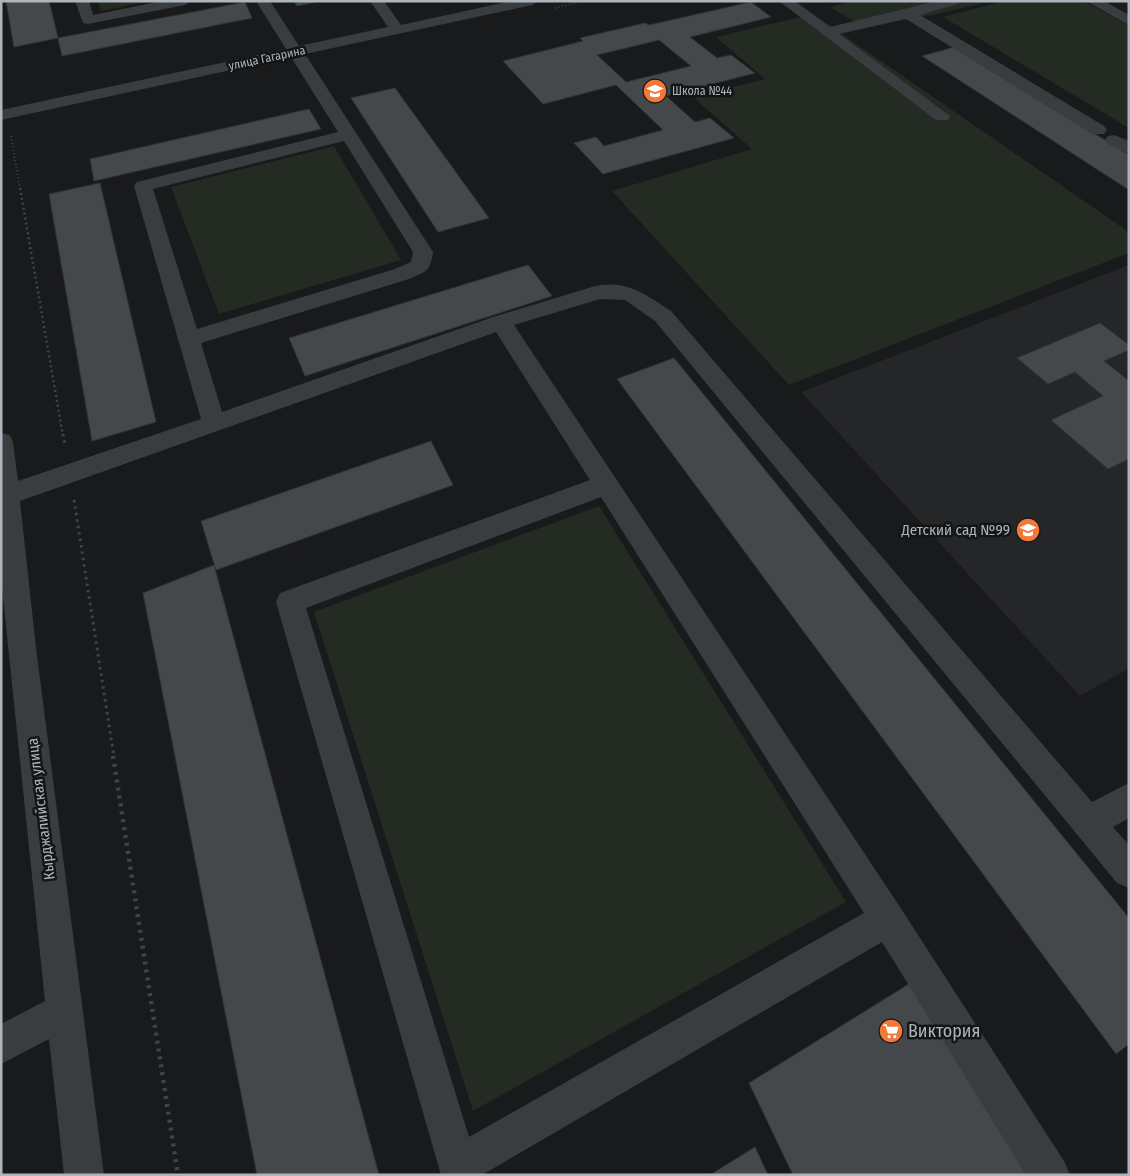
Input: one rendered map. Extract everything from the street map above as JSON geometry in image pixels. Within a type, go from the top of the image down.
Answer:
[{"type":"street","points":[[82,1],[88,20],[185,1]]},
{"type":"street","points":[[189,339],[402,274],[421,266],[423,252],[263,1]]},
{"type":"street","points":[[377,1],[397,30]]},
{"type":"street","name":"улица Гагарина","points":[[6,121],[295,52],[532,1]]},
{"type":"street","points":[[786,1],[942,116]]},
{"type":"street","points":[[827,32],[908,14],[953,1]]},
{"type":"street","points":[[1093,1],[1129,21]]},
{"type":"street","points":[[908,14],[1098,130]]},
{"type":"street","points":[[214,424],[143,186],[349,135]]},
{"type":"street","points":[[1114,140],[1129,149]]},
{"type":"street","points":[[7,495],[501,322],[599,292],[630,294],[663,316],[1129,871]]},
{"type":"street","points":[[501,322],[888,919],[1050,1175]]},
{"type":"street","name":"Кырджалийская улица","points":[[1,442],[7,495],[12,652],[64,1011],[84,1175]]},
{"type":"street","points":[[606,485],[290,602],[458,1166],[888,919]]},
{"type":"street","points":[[1089,823],[1129,799]]},
{"type":"street","points":[[1,1045],[64,1011]]},
{"type":"path","points":[[6,121],[70,474],[178,1175]]},
{"type":"shaded area","points":[[98,1],[151,1],[101,11]]},
{"type":"shaded area","points":[[854,1],[993,1],[933,15],[857,23],[830,7]]},
{"type":"shaded area","points":[[1004,1],[1083,1],[1129,25],[1129,128],[943,17]]},
{"type":"shaded area","points":[[813,14],[1129,232],[1129,253],[789,385],[612,191],[752,149],[693,97],[765,79],[716,37]]},
{"type":"shaded area","points":[[334,146],[401,260],[219,314],[171,187]]},
{"type":"shaded area","name":"Детский сад №99","points":[[1129,265],[1129,668],[1080,696],[801,392]]},
{"type":"shaded area","points":[[599,506],[846,902],[473,1111],[314,612]]},
{"type":"building","points":[[6,1],[49,1],[58,38],[14,47]]},
{"type":"building","points":[[294,1],[321,1],[297,6]]},
{"type":"building","points":[[245,2],[252,18],[62,56],[58,38]]},
{"type":"building","name":"Школа №44","points":[[751,2],[771,17],[690,37],[717,58],[731,55],[755,73],[666,96],[695,122],[710,118],[734,138],[603,174],[574,143],[596,137],[604,146],[663,130],[616,85],[543,104],[503,61],[583,41],[580,38],[645,23],[649,25]],"holes":[[[659,40],[691,66],[626,82],[597,55]]]},
{"type":"building","points":[[955,47],[1129,155],[1129,190],[922,56]]},
{"type":"building","points":[[395,88],[489,218],[438,232],[351,98]]},
{"type":"building","points":[[309,109],[321,129],[94,181],[90,159]]},
{"type":"building","points":[[100,183],[156,422],[92,441],[49,194]]},
{"type":"building","points":[[528,265],[552,296],[305,376],[289,338]]},
{"type":"building","points":[[1100,323],[1129,345],[1129,350],[1104,361],[1129,381],[1129,459],[1108,469],[1051,420],[1103,396],[1075,372],[1048,384],[1017,358]]},
{"type":"building","points":[[674,358],[1129,918],[1129,1044],[1116,1054],[617,379]]},
{"type":"building","points":[[431,441],[453,485],[216,570],[201,521]]},
{"type":"building","points":[[214,565],[379,1175],[257,1175],[143,593]]},
{"type":"building","name":"Виктория","points":[[917,979],[1040,1175],[793,1175],[749,1083]]},
{"type":"building","points":[[755,1147],[768,1175],[710,1175]]},
{"type":"place","name":"Школа №44","points":[[655,91]]},
{"type":"place","name":"Детский сад №99","points":[[1028,530]]},
{"type":"place","name":"Виктория","points":[[891,1031]]}]
